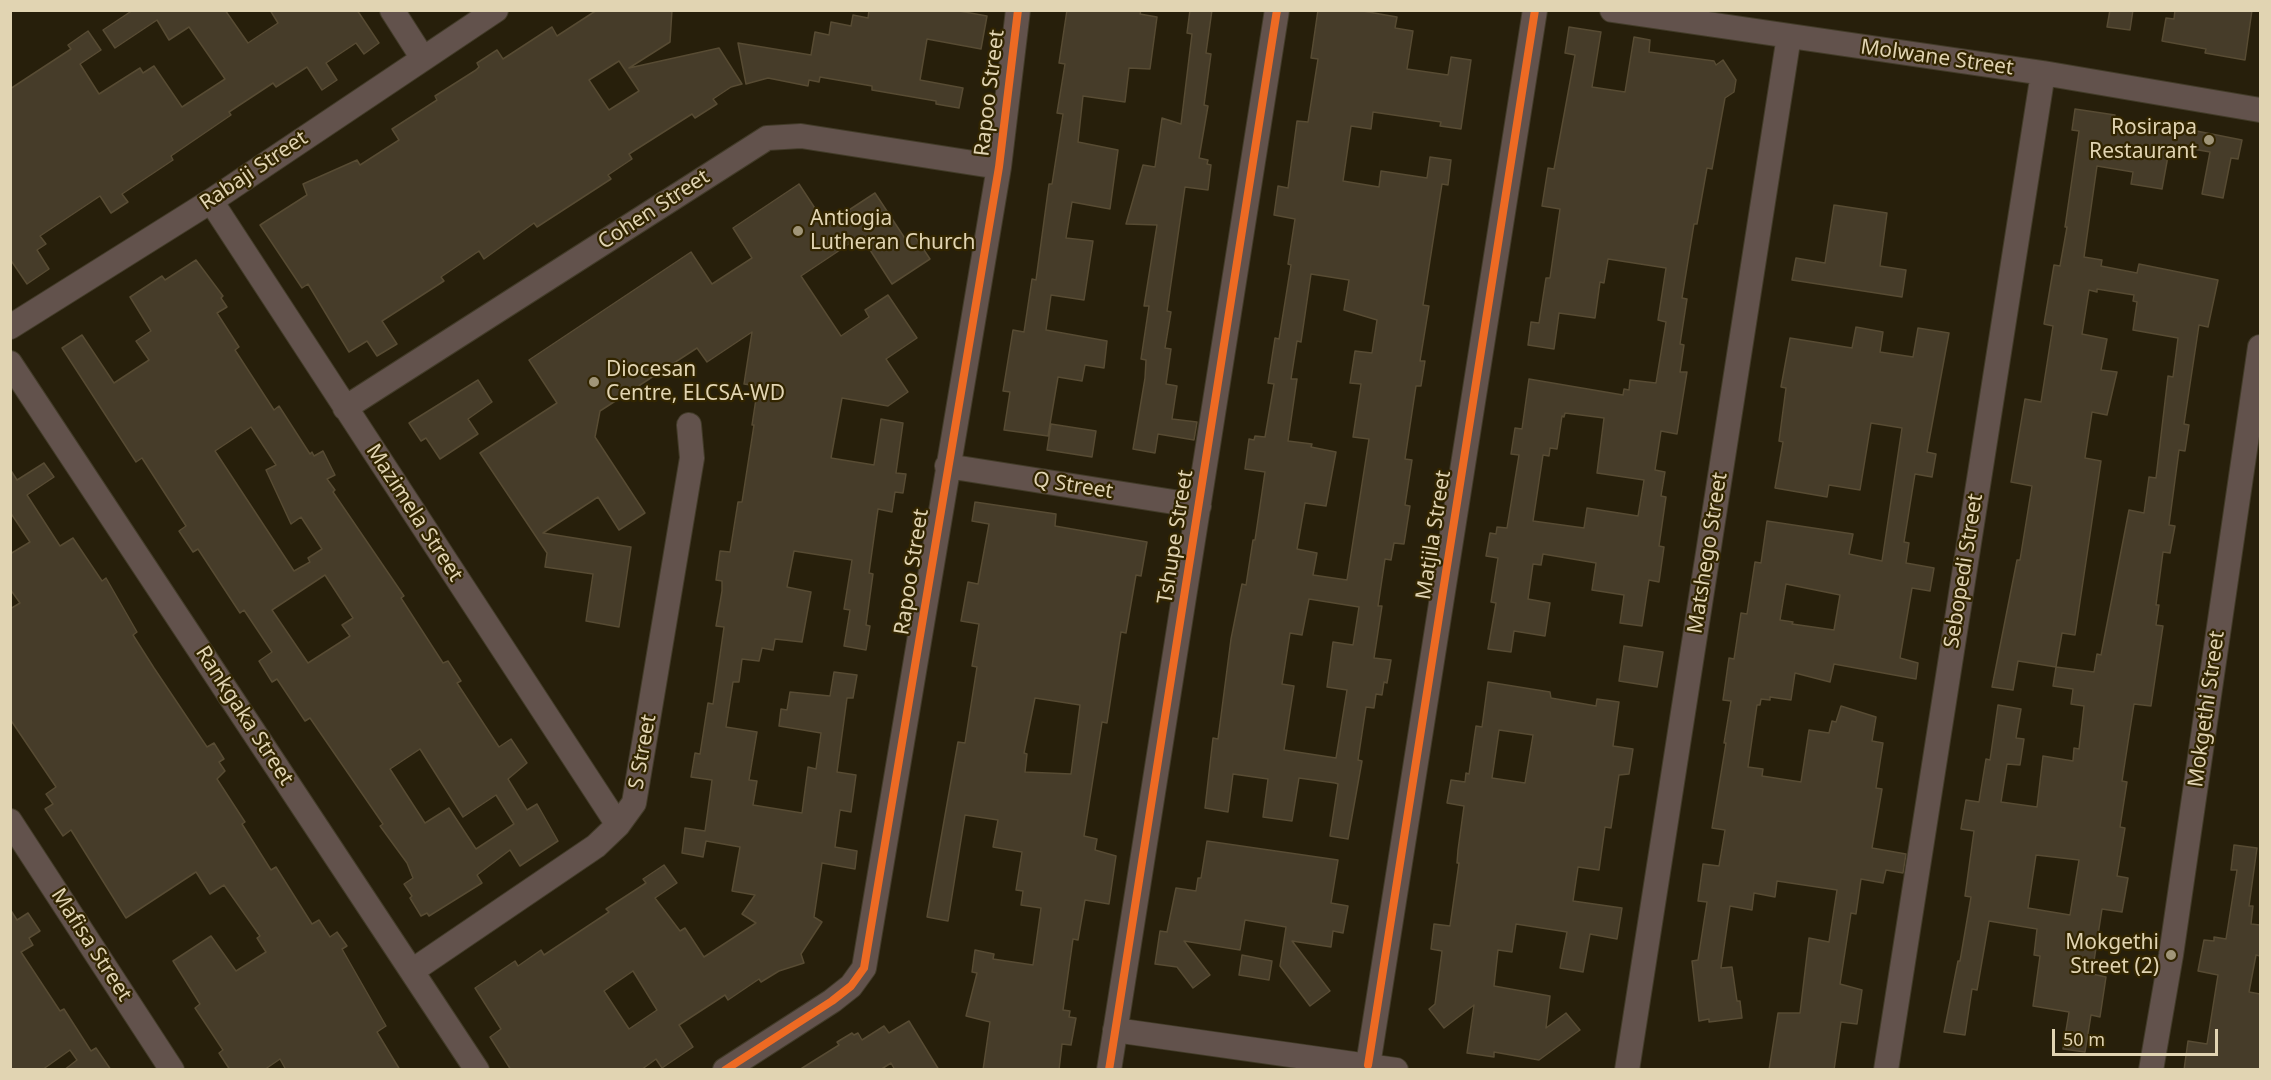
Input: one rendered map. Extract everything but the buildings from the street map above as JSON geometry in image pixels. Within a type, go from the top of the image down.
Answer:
[{"type":"street","points":[[392,10],[422,57]]},
{"type":"street","name":"Rabaji Street","points":[[10,327],[211,201],[422,57],[496,10]]},
{"type":"street","name":"Rapoo Street","points":[[725,1070],[832,1001],[851,986],[864,968],[999,167],[1018,10]]},
{"type":"street","name":"Tshupe Street","points":[[1109,1070],[1277,10]]},
{"type":"street","name":"Matjila Street","points":[[1368,1065],[1535,10]]},
{"type":"street","name":"Molwane Street","points":[[1612,10],[2043,73],[2260,110]]},
{"type":"street","name":"Matshego Street","points":[[1627,1070],[1789,36]]},
{"type":"street","name":"Sebopedi Street","points":[[1886,1070],[2043,73]]},
{"type":"street","name":"Cohen Street","points":[[345,408],[767,138],[801,136],[999,167]]},
{"type":"street","name":"Mazimela Street","points":[[211,201],[618,825]]},
{"type":"street","name":"Mokgethi Street","points":[[2151,1070],[2171,955],[2260,347]]},
{"type":"street","name":"Rankgaka Street","points":[[10,363],[477,1070]]},
{"type":"street","name":"S Street","points":[[412,971],[596,846],[618,825],[634,803],[692,458],[689,425]]},
{"type":"street","name":"Q Street","points":[[947,466],[1199,506]]},
{"type":"street","name":"Mafisa Street","points":[[10,821],[172,1070]]},
{"type":"street","points":[[1115,1030],[1396,1070]]},
{"type":"cycle path","points":[[725,1070],[832,1001],[851,986],[864,968],[999,167],[1018,10]]},
{"type":"cycle path","points":[[1109,1070],[1277,10]]},
{"type":"cycle path","points":[[1368,1065],[1535,10]]},
{"type":"place","name":"Rosirapa Restaurant","points":[[2209,140]]},
{"type":"place","name":"Antiogia Lutheran Church","points":[[798,231]]},
{"type":"place","name":"Diocesan Centre, ELCSA-WD","points":[[594,382]]},
{"type":"place","name":"Mokgethi Street (2)","points":[[2171,955]]}]
